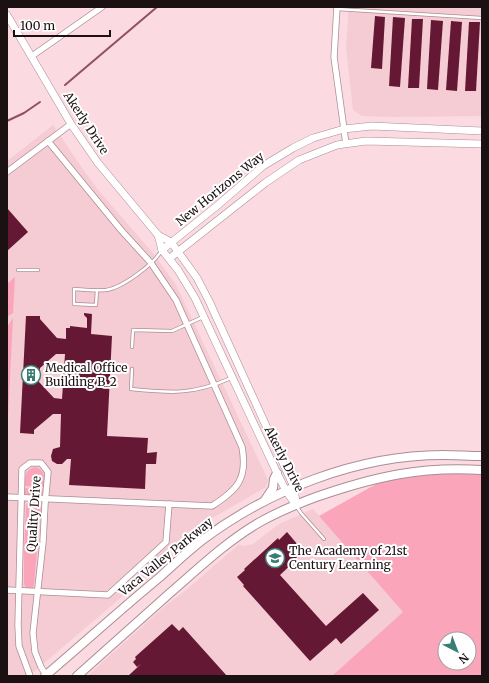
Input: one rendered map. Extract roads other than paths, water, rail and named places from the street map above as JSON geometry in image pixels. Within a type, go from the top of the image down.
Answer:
[{"type":"main road","name":"Vaca Valley Parkway","points":[[46,676],[201,542],[233,520],[264,502],[294,487],[329,474],[377,462],[421,456],[482,456]]},
{"type":"main road","points":[[77,676],[210,558],[260,522],[296,505],[335,490],[371,479],[394,474],[440,469],[482,470]]},
{"type":"main road","points":[[264,502],[273,488],[274,479],[277,473]]},
{"type":"street","points":[[32,56],[102,7]]},
{"type":"street","points":[[337,8],[334,57],[346,144]]},
{"type":"street","name":"Akerly Drive","points":[[7,15],[71,124],[98,163],[158,235],[171,242],[196,278],[209,301],[294,487],[296,505]]},
{"type":"street","points":[[7,172],[71,124]]},
{"type":"street","name":"New Horizons Way","points":[[162,250],[218,205],[263,166],[313,138],[344,129],[372,126],[482,131]]},
{"type":"street","points":[[7,496],[212,506],[229,495],[238,484],[243,474],[244,458],[242,447],[176,300],[151,263],[121,230],[48,141]]},
{"type":"street","name":"New Horizons Way","points":[[170,258],[265,184],[299,160],[337,145],[366,141],[482,144]]},
{"type":"street","name":"Akerly Drive","points":[[158,235],[162,250],[170,258],[188,286],[204,317],[231,378],[277,473],[286,491],[296,505]]},
{"type":"street","name":"Quality Drive","points":[[30,676],[19,646],[18,625],[22,470],[30,463],[41,463],[48,472],[43,542],[33,641],[38,661],[46,676]]},
{"type":"street","points":[[7,590],[108,595],[166,542],[169,504]]},
{"type":"lane","points":[[337,8],[482,18]]},
{"type":"lane","points":[[96,290],[96,305],[74,304],[74,289],[106,290],[118,287],[127,282],[151,263],[158,257],[162,250]]},
{"type":"lane","points":[[158,257],[170,258]]},
{"type":"lane","points":[[18,270],[38,270]]},
{"type":"lane","points":[[132,347],[133,330],[172,331],[204,317]]},
{"type":"lane","points":[[132,369],[131,389],[171,393],[199,390],[231,378]]},
{"type":"lane","points":[[296,505],[301,513],[324,539]]},
{"type":"waterway","points":[[65,85],[157,7]]},
{"type":"waterway","points":[[7,121],[24,113],[40,102]]},
{"type":"place","name":"Medical Office Building B_2","points":[[31,375]]},
{"type":"place","name":"The Academy of 21st Century Learning","points":[[275,558]]}]
